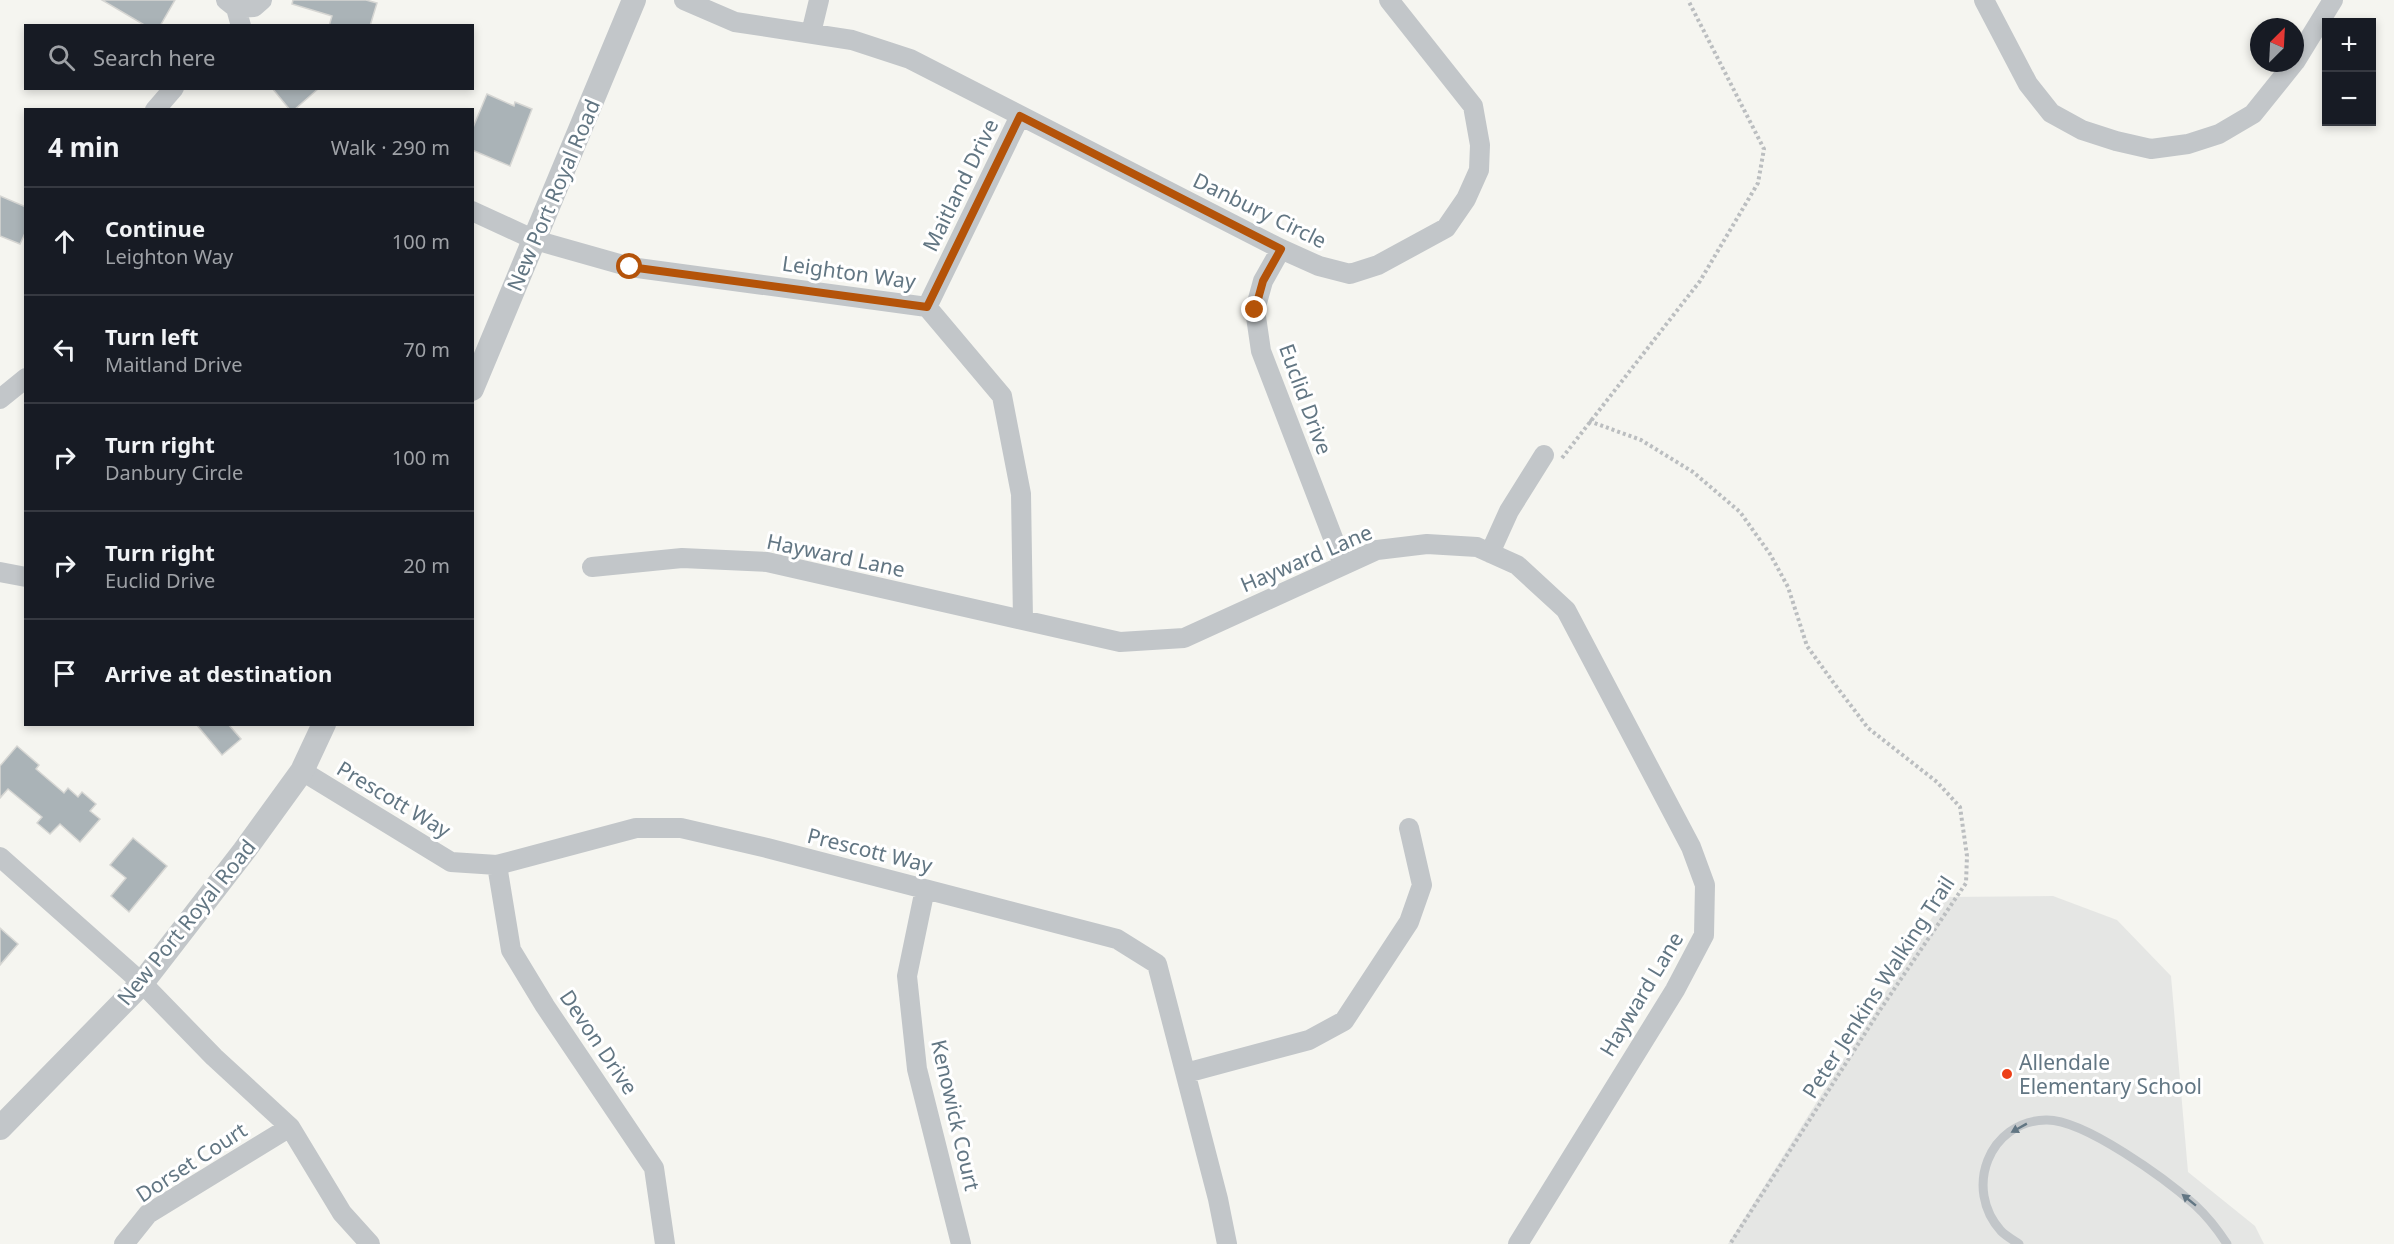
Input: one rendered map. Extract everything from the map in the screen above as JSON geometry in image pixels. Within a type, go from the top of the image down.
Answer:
[{"type":"street","points":[[234,11],[254,7],[262,0]]},
{"type":"street","name":"New Port Royal Road","points":[[474,384],[634,0]]},
{"type":"street","name":"Danbury Circle","points":[[684,0],[735,22],[852,40],[910,59],[1281,249],[1319,266],[1350,274],[1378,265],[1446,228],[1466,199],[1479,170],[1480,145],[1473,106],[1389,0]]},
{"type":"street","points":[[812,33],[819,0]]},
{"type":"street","points":[[1984,0],[2028,84],[2051,113],[2082,130],[2116,141],[2151,149],[2188,144],[2218,134],[2253,114],[2287,72]]},
{"type":"street","points":[[2304,47],[2333,0]]},
{"type":"street","points":[[157,108],[172,90]]},
{"type":"street","name":"Maitland Drive","points":[[927,307],[1020,116]]},
{"type":"street","name":"Leighton Way","points":[[474,212],[535,240],[630,267],[927,307],[1002,396],[1021,494],[1023,620]]},
{"type":"street","name":"Euclid Drive","points":[[1281,249],[1263,281],[1255,310],[1261,351],[1343,564]]},
{"type":"street","points":[[0,399],[24,380]]},
{"type":"street","points":[[1490,553],[1509,511],[1550,461]]},
{"type":"street","name":"Hayward Lane","points":[[592,567],[682,558],[767,562],[1120,642],[1184,638],[1377,550],[1427,544],[1477,547],[1517,565],[1566,610],[1691,847],[1705,885],[1704,934],[1675,990],[1518,1244]]},
{"type":"street","points":[[0,572],[24,577]]},
{"type":"street","name":"New Port Royal Road","points":[[0,1128],[142,983],[244,851],[302,771],[323,726]]},
{"type":"street","name":"Prescott Way","points":[[302,771],[451,862],[497,865],[636,828],[681,828],[1117,939],[1157,964],[1218,1199],[1227,1244]]},
{"type":"street","points":[[1186,1073],[1309,1040],[1344,1022],[1409,922],[1422,885],[1409,828]]},
{"type":"street","points":[[0,857],[142,983],[214,1058],[290,1127],[342,1213],[369,1244]]},
{"type":"street","name":"Devon Drive","points":[[497,865],[511,950],[545,1006],[654,1168],[665,1244]]},
{"type":"street","name":"Kenowick Court","points":[[925,889],[907,976],[917,1069],[962,1244]]},
{"type":"street","name":"Dorset Court","points":[[124,1244],[148,1215],[290,1127]]},
{"type":"lane","points":[[2019,1244],[2002,1233],[1992,1218],[1982,1189],[1983,1176],[1996,1146],[2007,1135],[2024,1124],[2046,1120],[2067,1123],[2094,1136],[2164,1180],[2196,1206],[2218,1230],[2227,1244]]},
{"type":"path","points":[[1550,461],[1589,422],[1700,281],[1758,183],[1764,148],[1688,0]]},
{"type":"path","name":"Peter Jenkins Walking Trail","points":[[1589,422],[1641,440],[1693,472],[1740,512],[1775,562],[1788,587],[1807,646],[1833,682],[1868,728],[1937,782],[1960,807],[1967,855],[1966,884],[1880,1010],[1730,1244]]},
{"type":"shaded area","name":"Allendale Elementary School","points":[[2053,896],[2117,920],[2171,976],[2188,1172],[2255,1226],[2264,1244],[1728,1244],[1945,897]]},
{"type":"building","points":[[102,0],[175,0],[161,24],[143,24]]},
{"type":"building","points":[[293,0],[366,0],[377,3],[371,24],[330,24],[332,16],[292,4]]},
{"type":"building","points":[[274,90],[317,90],[296,108],[288,108]]},
{"type":"building","points":[[487,94],[514,106],[515,102],[532,109],[510,166],[474,151],[474,125]]},
{"type":"building","points":[[0,196],[24,206],[24,235],[20,244],[0,236]]},
{"type":"building","points":[[198,726],[230,726],[241,739],[222,755]]},
{"type":"building","points":[[17,746],[39,765],[36,769],[64,793],[68,788],[78,797],[82,792],[96,804],[90,811],[100,819],[80,842],[60,824],[50,834],[37,823],[42,817],[8,789],[0,798],[0,766]]},
{"type":"building","points":[[133,838],[167,866],[129,912],[111,896],[126,878],[110,865]]},
{"type":"building","points":[[0,928],[18,944],[0,965]]},
{"type":"place","name":"Allendale Elementary School","points":[[2007,1074]]},
{"type":"route","points":[[630,267],[927,307],[1020,116],[1281,249],[1263,281],[1255,310]]}]
